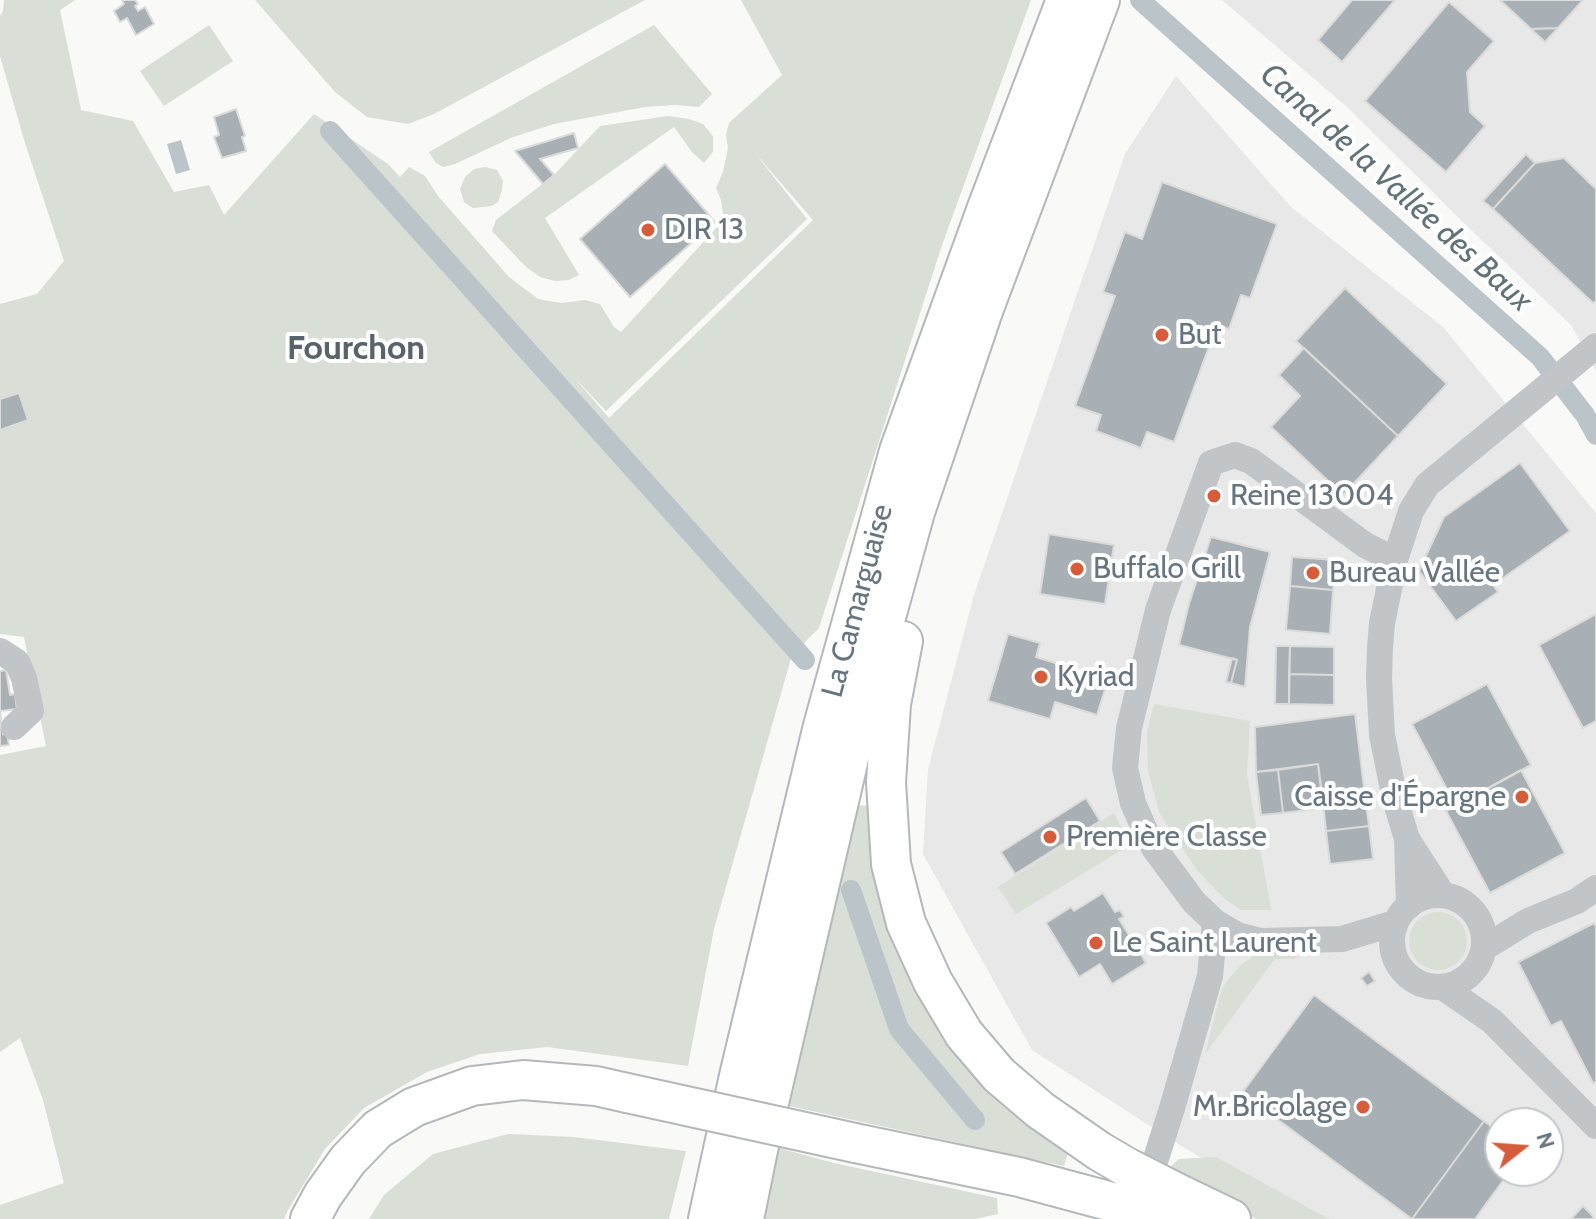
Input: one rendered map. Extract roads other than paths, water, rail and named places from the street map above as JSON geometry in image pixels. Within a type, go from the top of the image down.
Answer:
[{"type":"highway","name":"La Camarguaise","points":[[744,1219],[859,715],[915,512],[1086,5]]},
{"type":"highway","name":"La Camarguaise","points":[[708,1219],[823,726],[899,451],[987,208],[1086,5]]},
{"type":"highway","points":[[984,308],[910,606],[891,704],[886,782],[891,864],[906,923],[933,982],[964,1034],[999,1075],[1040,1110],[1099,1151],[1127,1196]]},
{"type":"highway","points":[[693,1219],[707,1166],[739,1076]]},
{"type":"highway","points":[[310,1219],[348,1160],[378,1129],[414,1107],[472,1086],[523,1080],[596,1086],[855,1143],[1231,1219]]},
{"type":"street","points":[[1443,895],[1407,839],[1382,735],[1379,678],[1382,623],[1395,560],[1411,511],[1427,485],[1594,347]]},
{"type":"street","points":[[1395,560],[1365,545],[1251,461],[1235,455],[1211,463],[1158,610],[1129,728],[1125,768],[1133,803],[1154,848],[1194,902],[1215,922],[1237,935],[1261,941],[1342,939],[1402,914],[1419,899],[1431,895],[1456,898],[1468,905],[1482,926],[1481,958],[1492,1021]]},
{"type":"street","points":[[0,651],[17,662],[31,711],[14,727]]},
{"type":"street","points":[[1407,839],[1402,914],[1392,935],[1392,947],[1403,972],[1415,982],[1429,987],[1444,988],[1457,984],[1468,977],[1481,958],[1528,921],[1577,901],[1596,888]]},
{"type":"street","points":[[1477,915],[1528,921]]},
{"type":"street","points":[[1127,1196],[1168,1120],[1210,976],[1215,922]]},
{"type":"street","points":[[1210,976],[1253,939]]},
{"type":"street","points":[[1342,939],[1395,959]]},
{"type":"street","points":[[1444,988],[1492,1021],[1596,1126]]},
{"type":"waterway","name":"Canal de la Vallée des Baux","points":[[1140,0],[1540,357],[1585,415],[1596,435]]},
{"type":"waterway","points":[[330,131],[805,660]]},
{"type":"waterway","points":[[851,890],[899,1029],[975,1120]]},
{"type":"place","name":"DIR 13","points":[[648,230]]},
{"type":"place","name":"But","points":[[1162,335]]},
{"type":"place","name":"Reine 13004","points":[[1214,496]]},
{"type":"place","name":"Buffalo Grill","points":[[1077,569]]},
{"type":"place","name":"Bureau Vallée","points":[[1313,573]]},
{"type":"place","name":"Kyriad","points":[[1041,677]]},
{"type":"place","name":"Caisse d'Épargne","points":[[1522,797]]},
{"type":"place","name":"Première Classe","points":[[1050,837]]},
{"type":"place","name":"Le Saint Laurent","points":[[1096,943]]},
{"type":"place","name":"Mr.Bricolage","points":[[1363,1107]]},
{"type":"district","name":"Fourchon","points":[[356,349]]}]
